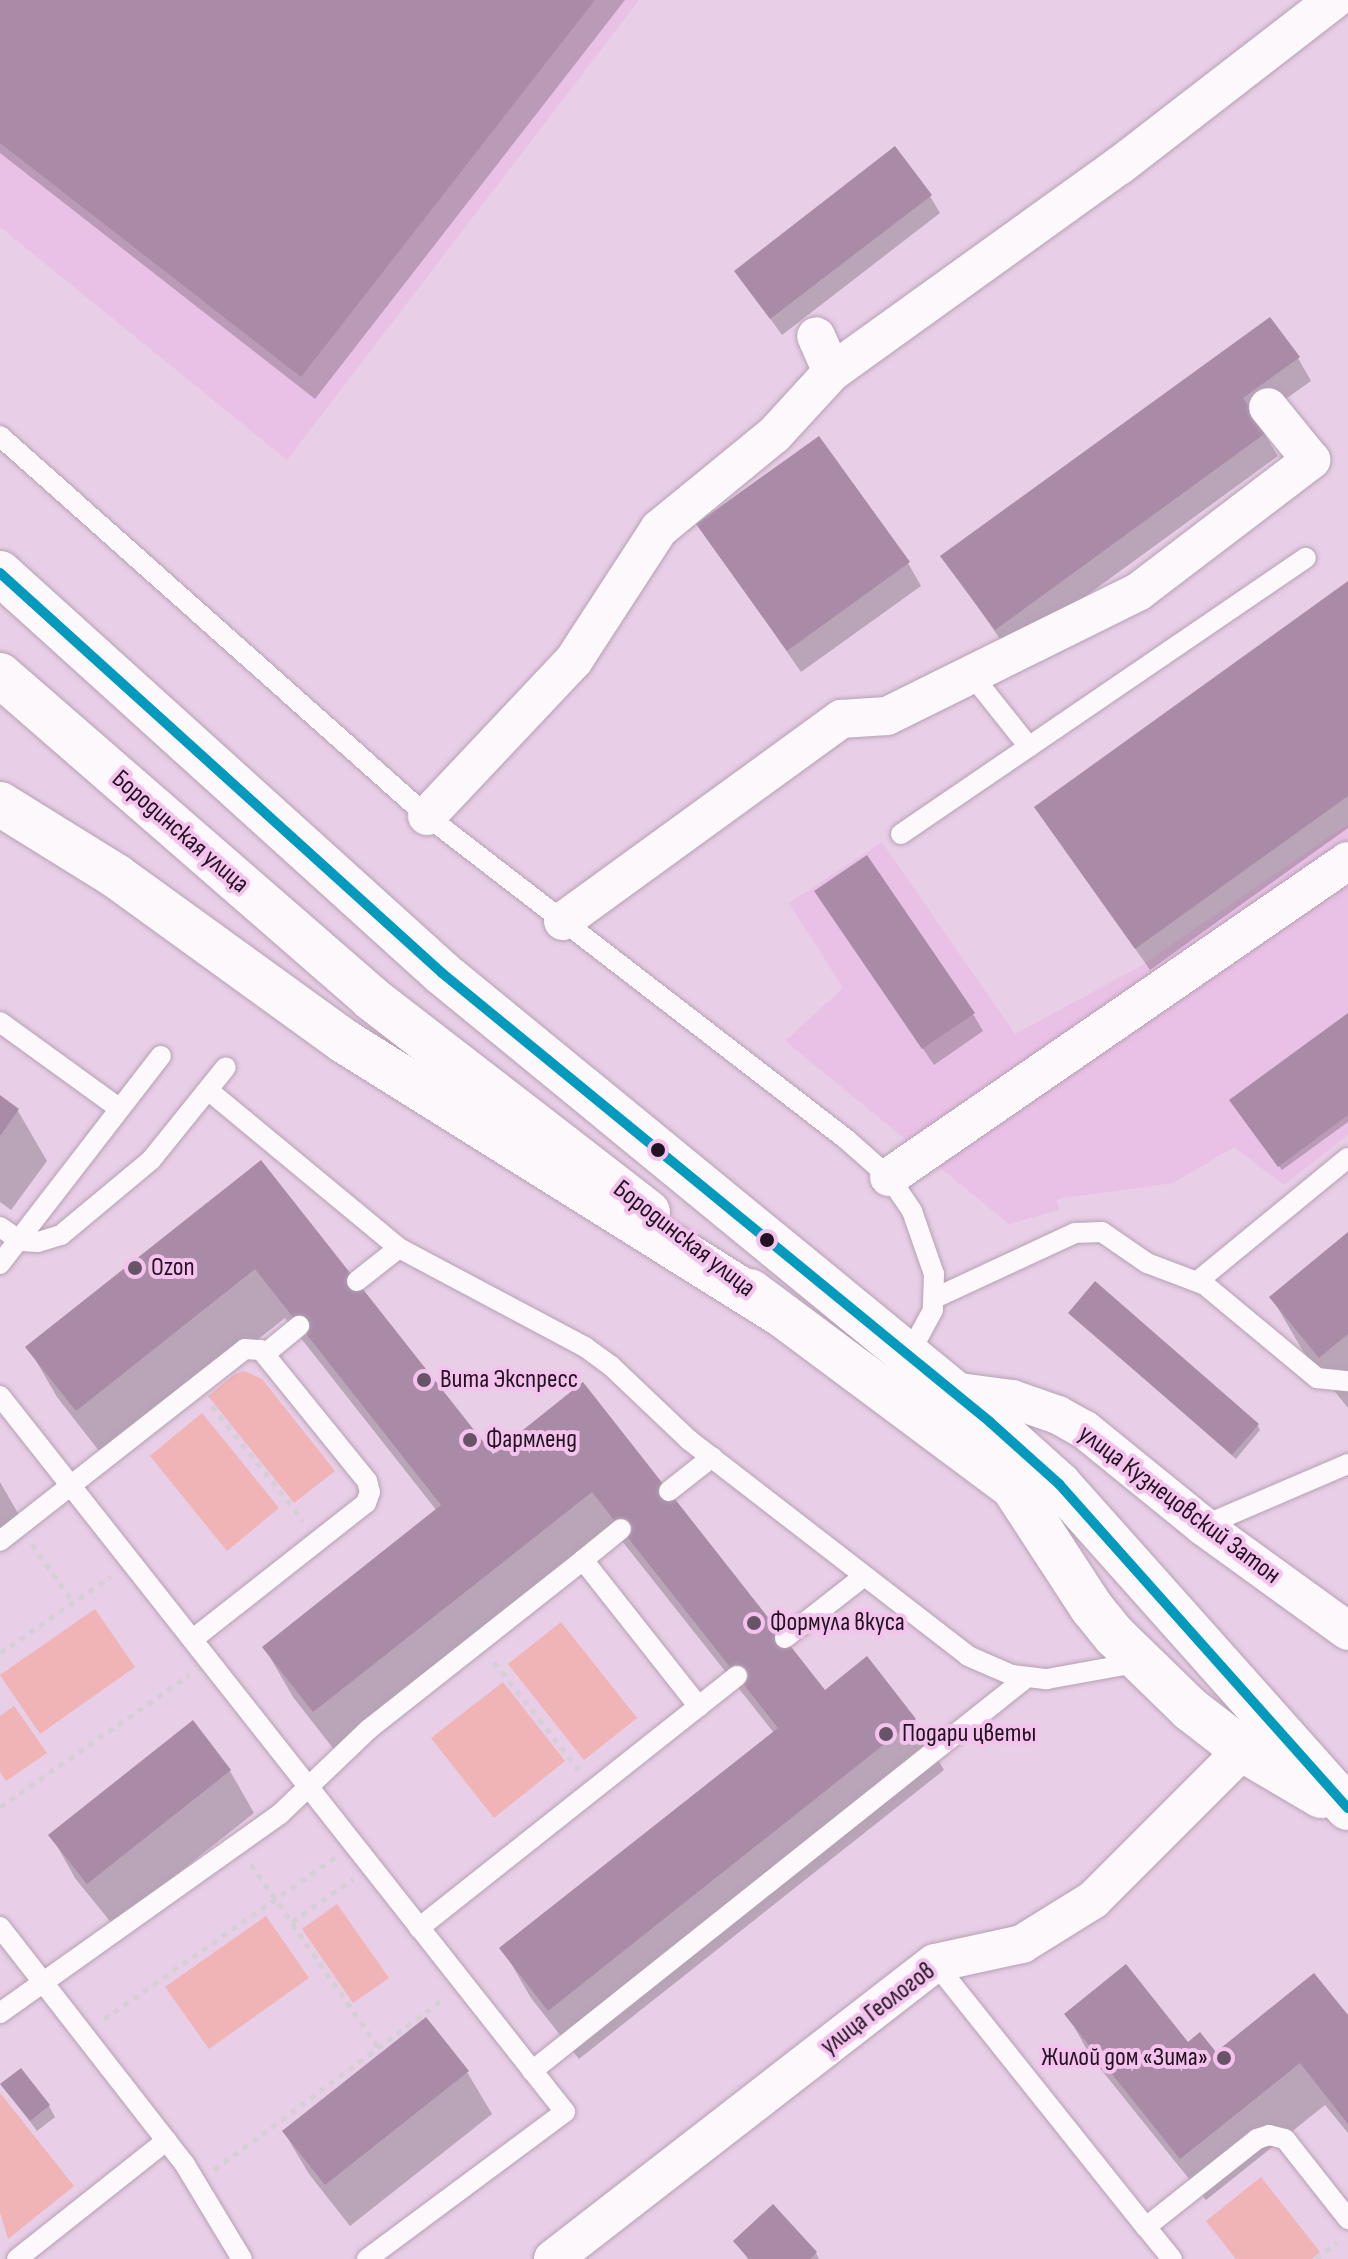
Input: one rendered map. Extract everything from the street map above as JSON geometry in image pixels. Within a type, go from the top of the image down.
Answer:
[{"type":"street","points":[[427,816],[574,660],[659,529],[774,435],[832,372],[1119,166],[1334,0]]},
{"type":"street","points":[[816,336],[832,372]]},
{"type":"street","points":[[563,921],[841,719],[887,716],[1138,592],[1311,460],[1268,407]]},
{"type":"street","name":"Бородинская улица","points":[[0,573],[442,973],[952,1391],[1059,1484],[1348,1810]]},
{"type":"street","name":"Бородинская улица","points":[[0,675],[371,998],[779,1313],[1013,1487],[1092,1608],[1141,1662],[1190,1709],[1243,1750],[1348,1810]]},
{"type":"street","points":[[0,804],[116,876],[344,1041],[779,1313]]},
{"type":"street","points":[[889,1177],[1348,861]]},
{"type":"street","name":"улица Кузнецовский Затон","points":[[952,1391],[1012,1399],[1058,1415],[1085,1430],[1203,1526],[1348,1631]]},
{"type":"street","name":"улица Геологов","points":[[553,2259],[935,1963],[1022,1944],[1093,1900],[1243,1750]]},
{"type":"lane","points":[[0,436],[427,816],[889,1177],[923,1237],[934,1274],[935,1298],[922,1336],[908,1356]]},
{"type":"lane","points":[[901,834],[1306,558]]},
{"type":"lane","points":[[971,674],[1029,747]]},
{"type":"lane","points":[[0,1022],[119,1108]]},
{"type":"lane","points":[[0,1264],[21,1241],[161,1056]]},
{"type":"lane","points":[[0,1227],[21,1241],[48,1240],[74,1226],[151,1160],[226,1067]]},
{"type":"lane","points":[[208,1090],[399,1248],[585,1347],[712,1457],[968,1656],[995,1670],[1026,1678],[1067,1677],[1141,1662]]},
{"type":"lane","points":[[1198,1281],[1348,1158]]},
{"type":"lane","points":[[935,1298],[1085,1231],[1111,1236],[1147,1263],[1198,1281],[1317,1378],[1348,1381]]},
{"type":"lane","points":[[357,1281],[399,1248]]},
{"type":"lane","points":[[266,1353],[299,1326]]},
{"type":"lane","points":[[0,1541],[245,1349],[266,1353],[370,1487],[366,1503],[192,1640]]},
{"type":"lane","points":[[0,1396],[565,2112],[367,2259]]},
{"type":"lane","points":[[669,1491],[712,1457]]},
{"type":"lane","points":[[1203,1526],[1348,1464]]},
{"type":"lane","points":[[0,2013],[42,1980],[280,1814],[347,1747],[621,1529]]},
{"type":"lane","points":[[583,1560],[699,1707]]},
{"type":"lane","points":[[785,1638],[864,1576]]},
{"type":"lane","points":[[419,1928],[737,1676]]},
{"type":"lane","points":[[532,2071],[1026,1678]]},
{"type":"lane","points":[[0,1927],[167,2140],[197,2182],[242,2259]]},
{"type":"lane","points":[[935,1963],[1172,2259]]},
{"type":"lane","points":[[1146,2227],[1257,2139],[1269,2135],[1285,2139],[1348,2219]]},
{"type":"lane","points":[[17,2259],[167,2140]]},
{"type":"path","points":[[197,1387],[319,1540]]},
{"type":"path","points":[[20,1527],[73,1602]]},
{"type":"path","points":[[0,1653],[131,1562]]},
{"type":"path","points":[[478,1642],[595,1790]]},
{"type":"path","points":[[0,1807],[209,1661]]},
{"type":"path","points":[[237,1844],[378,2047]]},
{"type":"path","points":[[83,2033],[353,1844]]},
{"type":"path","points":[[292,1922],[371,1867]]},
{"type":"path","points":[[197,2182],[464,1984]]},
{"type":"path","points":[[1316,2259],[1348,2234]]},
{"type":"shaded area","points":[[0,0],[639,0],[287,460],[0,227]]},
{"type":"shaded area","points":[[1348,824],[1348,1135],[1284,1185],[1234,1147],[1173,1183],[1057,1199],[1059,1210],[1009,1224],[785,1041],[843,988],[789,903],[882,842],[1015,1034],[1139,967]]},
{"type":"shaded area","points":[[244,1371],[262,1379],[335,1471],[294,1503],[208,1396],[235,1374]]},
{"type":"shaded area","points":[[202,1413],[279,1508],[227,1551],[150,1456]]},
{"type":"shaded area","points":[[95,1609],[135,1667],[40,1734],[0,1675]]},
{"type":"shaded area","points":[[561,1622],[637,1718],[584,1760],[508,1664]]},
{"type":"shaded area","points":[[503,1682],[565,1761],[494,1818],[431,1738]]},
{"type":"shaded area","points":[[14,1706],[47,1753],[6,1781],[0,1772],[0,1716]]},
{"type":"shaded area","points":[[337,1904],[389,1978],[353,2003],[302,1929]]},
{"type":"shaded area","points":[[266,1916],[309,1978],[209,2049],[165,1987]]},
{"type":"shaded area","points":[[0,2093],[74,2186],[8,2239],[0,2212]]},
{"type":"shaded area","points":[[1261,2177],[1320,2252],[1312,2259],[1236,2259],[1206,2221]]},
{"type":"building","points":[[0,0],[595,0],[301,377],[0,143]]},
{"type":"building","points":[[895,146],[932,195],[770,319],[734,271]]},
{"type":"building","points":[[1270,317],[1300,357],[1243,398],[1267,432],[995,630],[940,556]]},
{"type":"building","points":[[819,436],[910,562],[787,651],[696,524]]},
{"type":"building","points":[[1348,581],[1348,796],[1135,949],[1034,807]]},
{"type":"building","points":[[867,855],[975,1013],[922,1049],[814,891]]},
{"type":"building","points":[[1348,1013],[1348,1115],[1278,1167],[1229,1100]]},
{"type":"building","points":[[0,1095],[19,1109],[0,1136]]},
{"type":"building","points":[[261,1160],[493,1454],[583,1382],[825,1690],[867,1656],[916,1719],[548,2011],[499,1948],[778,1728],[592,1492],[313,1712],[262,1647],[441,1505],[255,1269],[76,1411],[25,1347]]},
{"type":"building","points":[[1348,1232],[1348,1334],[1319,1358],[1269,1297]]},
{"type":"building","points":[[1095,1281],[1259,1424],[1232,1455],[1068,1313]]},
{"type":"building","points":[[193,1720],[231,1770],[87,1884],[48,1835]]},
{"type":"building","name":"Жилой дом «Зима»","points":[[1126,1964],[1188,2042],[1200,2032],[1216,2052],[1314,1973],[1348,2015],[1348,2124],[1300,2063],[1180,2159],[1064,2014]]},
{"type":"building","points":[[426,2017],[469,2071],[325,2185],[282,2131]]},
{"type":"building","points":[[21,2068],[50,2105],[30,2121],[0,2084]]},
{"type":"building","points":[[773,2204],[817,2252],[810,2259],[749,2259],[733,2241]]},
{"type":"transit line","points":[[0,573],[442,973],[990,1422],[1059,1484],[1348,1808]]},
{"type":"place","name":"Ozon","points":[[135,1268]]},
{"type":"place","name":"Вита Экспресс","points":[[424,1380]]},
{"type":"place","name":"Фармленд","points":[[470,1440]]},
{"type":"place","name":"Формула вкуса","points":[[754,1623]]},
{"type":"place","name":"Подари цветы","points":[[886,1734]]},
{"type":"place","name":"Жилой дом «Зима»","points":[[1224,2058]]}]
